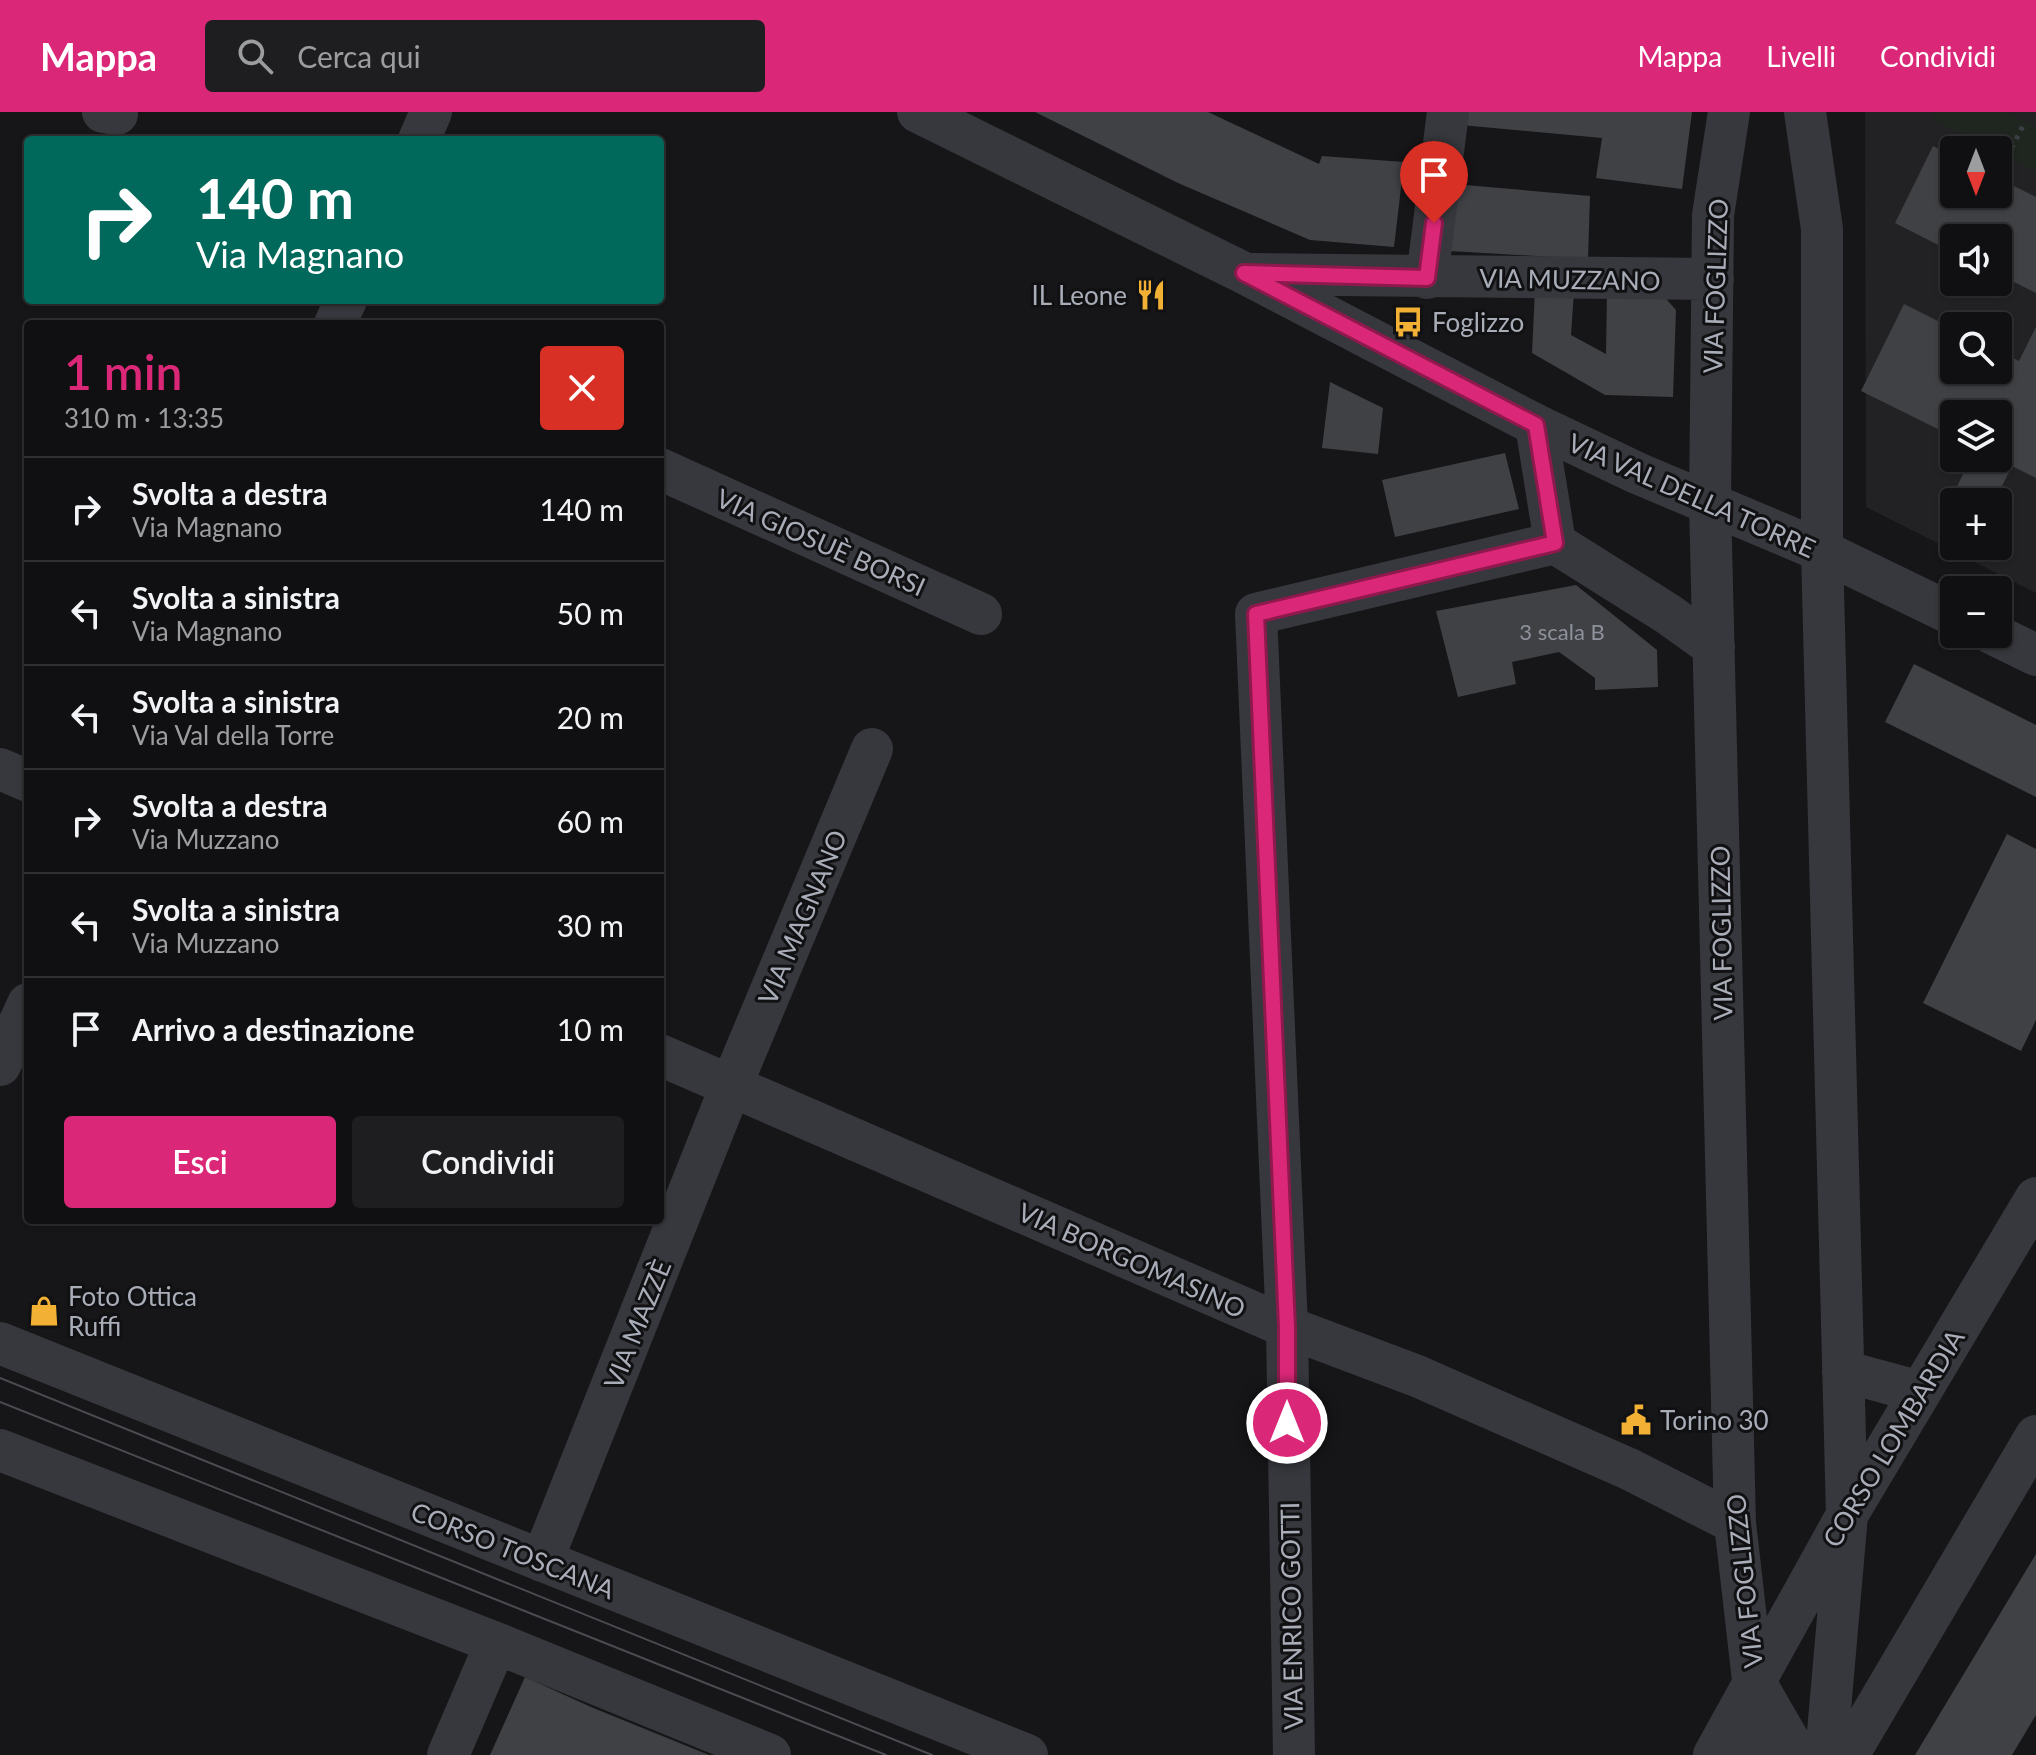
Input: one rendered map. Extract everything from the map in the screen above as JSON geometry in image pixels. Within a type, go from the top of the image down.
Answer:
[{"type":"street","points":[[421,136],[431,112]]},
{"type":"street","points":[[1427,278],[1448,112]]},
{"type":"street","name":"VIA FOGLIZZO","points":[[1729,112],[1713,215],[1710,504],[1735,1523],[1753,1680],[1757,1755]]},
{"type":"street","points":[[1805,112],[1822,229],[1822,551],[1847,1515],[1826,1755]]},
{"type":"street","name":"VIA VAL DELLA TORRE","points":[[922,113],[1244,273],[1536,425],[1822,551],[1940,608]]},
{"type":"street","name":"VIA MUZZANO","points":[[1244,273],[1427,278],[1713,279]]},
{"type":"street","points":[[1536,425],[1555,543],[1668,614],[1714,647]]},
{"type":"street","name":"VIA GIOSUÈ BORSI","points":[[664,471],[981,614]]},
{"type":"street","name":"VIA ENRICO GOTTI","points":[[1294,1755],[1287,1327],[1256,614],[1555,543]]},
{"type":"street","points":[[2012,643],[2036,655]]},
{"type":"street","name":"VIA MAGNANO","points":[[731,1086],[872,749]]},
{"type":"street","points":[[0,769],[24,779]]},
{"type":"street","points":[[0,1065],[24,1013]]},
{"type":"street","name":"VIA BORGOMASINO","points":[[664,1057],[1287,1327],[1417,1376],[1629,1469],[1735,1523]]},
{"type":"street","name":"VIA MAZZÈ","points":[[542,1561],[731,1086]]},
{"type":"street","name":"CORSO LOMBARDIA","points":[[1714,1755],[1847,1515],[2036,1198]]},
{"type":"street","name":"CORSO TOSCANA","points":[[0,1343],[1027,1755]]},
{"type":"street","points":[[1843,1371],[1920,1392]]},
{"type":"street","points":[[1848,1755],[2036,1436]]},
{"type":"street","points":[[0,1450],[496,1643],[770,1755]]},
{"type":"street","points":[[448,1755],[496,1643]]},
{"type":"street","points":[[1753,1680],[1797,1755]]},
{"type":"path","points":[[2012,147],[2025,122]]},
{"type":"shaded area","points":[[1865,112],[2036,112],[2036,593],[2012,581],[2012,576],[2002,576],[1971,560],[2012,560],[2012,488],[1940,488],[1940,544],[1866,507]]},
{"type":"shaded area","points":[[1935,112],[2004,112],[2036,127],[2036,171],[2012,159],[2012,136],[1966,136],[1932,119]]},
{"type":"building","points":[[1035,112],[1208,112],[1319,164],[1322,156],[1404,162],[1394,247],[1310,240],[1178,183]]},
{"type":"building","points":[[1463,112],[1692,112],[1682,189],[1596,178],[1602,138],[1461,125]]},
{"type":"building","points":[[1933,146],[1940,149],[1940,208],[2012,208],[2012,185],[2036,197],[2036,293],[2012,281],[2012,224],[1940,224],[1940,246],[1895,223]]},
{"type":"building","points":[[1454,184],[1590,196],[1588,259],[1450,251]]},
{"type":"building","points":[[1535,290],[1574,291],[1571,335],[1606,354],[1607,291],[1660,292],[1676,310],[1673,397],[1605,395],[1532,353]]},
{"type":"building","points":[[1904,304],[1940,322],[1940,384],[2012,384],[2012,357],[2019,361],[2036,327],[2036,478],[2012,466],[2012,400],[1940,400],[1940,430],[1861,391]]},
{"type":"building","points":[[1330,382],[1383,408],[1378,454],[1322,448]]},
{"type":"building","points":[[1505,453],[1519,509],[1395,537],[1382,480]]},
{"type":"building","points":[[1964,472],[2009,472],[2001,488],[1956,488]]},
{"type":"building","points":[[1576,585],[1657,650],[1658,687],[1595,690],[1595,678],[1559,652],[1512,662],[1516,684],[1458,697],[1436,611]]},
{"type":"building","points":[[1914,664],[2036,725],[2036,797],[1885,722]]},
{"type":"building","points":[[2007,834],[2036,849],[2036,1020],[2021,1051],[1923,1003]]},
{"type":"building","points":[[2036,1554],[2036,1715],[2012,1755],[1915,1755]]},
{"type":"building","points":[[525,1677],[591,1707],[709,1755],[490,1755]]},
{"type":"tram line","points":[[0,1378],[932,1755]]},
{"type":"tram line","points":[[0,1402],[886,1755]]},
{"type":"place","name":"IL Leone","points":[[1151,295]]},
{"type":"place","name":"Foglizzo","points":[[1408,322]]},
{"type":"place","name":"Foto Ottica Ruffi","points":[[44,1311]]},
{"type":"place","name":"Torino 30","points":[[1636,1420]]},
{"type":"route","points":[[1287,1423],[1287,1327],[1256,614],[1555,543],[1536,425],[1244,273],[1427,278],[1434,223]]}]
